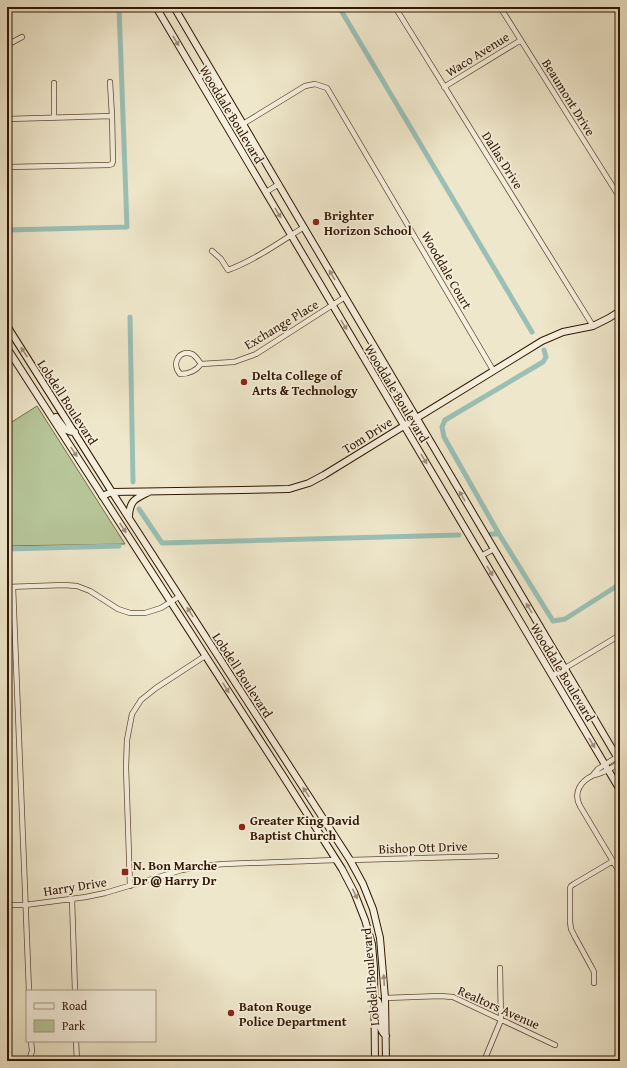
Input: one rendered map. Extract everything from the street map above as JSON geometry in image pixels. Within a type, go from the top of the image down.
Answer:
[{"type":"street","name":"Wooddale Boulevard","points":[[156,7],[620,790]]},
{"type":"street","name":"Wooddale Boulevard","points":[[174,7],[619,760]]},
{"type":"street","name":"Dallas Drive","points":[[394,7],[593,326]]},
{"type":"street","name":"Beaumont Drive","points":[[500,7],[620,198]]},
{"type":"street","points":[[7,46],[22,36]]},
{"type":"street","name":"Waco Avenue","points":[[444,87],[521,40]]},
{"type":"street","points":[[198,78],[211,70]]},
{"type":"street","points":[[7,167],[112,164],[114,146],[110,82]]},
{"type":"street","points":[[54,83],[54,118]]},
{"type":"street","name":"Wooddale Court","points":[[243,124],[305,86],[316,84],[327,88],[493,370]]},
{"type":"street","points":[[7,119],[112,116]]},
{"type":"street","points":[[266,192],[279,184]]},
{"type":"street","points":[[212,251],[221,259],[228,270],[256,256],[304,226]]},
{"type":"street","name":"Exchange Place","points":[[201,364],[196,357],[191,354],[183,354],[178,357],[176,361],[177,370],[180,374],[187,374],[197,369],[201,364],[234,362],[256,354],[345,297]]},
{"type":"street","name":"Tom Drive","points":[[102,496],[112,492],[289,489],[309,483],[542,341],[563,332],[593,326],[620,311]]},
{"type":"street","name":"Lobdell Boulevard","points":[[7,326],[112,492],[129,516],[350,860],[363,884],[373,909],[380,938],[386,1036],[386,1061]]},
{"type":"street","name":"Lobdell Boulevard","points":[[7,348],[336,860],[354,892],[360,905],[372,944],[374,968],[375,1061]]},
{"type":"street","points":[[35,392],[44,385]]},
{"type":"street","points":[[48,412],[54,415],[68,432],[74,432]]},
{"type":"street","points":[[129,516],[130,507],[133,501],[151,491]]},
{"type":"street","points":[[481,556],[494,549]]},
{"type":"street","points":[[7,587],[77,586],[90,591],[118,609],[130,613],[145,613],[162,608],[180,596]]},
{"type":"street","points":[[13,587],[29,990]]},
{"type":"street","points":[[191,634],[200,628]]},
{"type":"street","points":[[552,676],[620,635]]},
{"type":"street","points":[[130,886],[126,740],[132,714],[142,700],[156,688],[205,656]]},
{"type":"street","points":[[619,760],[606,767],[598,769],[579,786],[577,799],[620,873]]},
{"type":"street","points":[[277,768],[286,762]]},
{"type":"street","name":"Bishop Ott Drive","points":[[350,860],[496,856]]},
{"type":"street","points":[[336,860],[350,860]]},
{"type":"street","name":"Harry Drive","points":[[7,905],[25,905],[105,893],[182,870],[201,866],[336,860]]},
{"type":"street","points":[[594,983],[594,972],[570,926],[570,888],[574,884],[613,861]]},
{"type":"street","points":[[72,899],[75,990]]},
{"type":"street","points":[[484,1061],[501,1020],[500,968]]},
{"type":"street","name":"Realtors Avenue","points":[[384,998],[446,996],[458,1000],[555,1045]]},
{"type":"street","points":[[374,998],[384,998]]},
{"type":"street","points":[[374,998],[379,1004],[380,1026],[382,1033],[386,1036]]},
{"type":"street","points":[[29,1061],[32,1051],[32,1042]]},
{"type":"street","points":[[76,1042],[77,1061]]},
{"type":"green space","points":[[37,406],[125,544],[7,546],[7,425]]},
{"type":"waterway","points":[[7,230],[127,227],[119,7]]},
{"type":"waterway","points":[[339,7],[532,332]]},
{"type":"waterway","points":[[130,317],[133,482]]},
{"type":"waterway","points":[[544,350],[546,357],[543,362],[445,420],[442,427],[444,437],[499,534],[553,621],[565,619],[620,584]]},
{"type":"waterway","points":[[139,509],[162,543],[459,535]]},
{"type":"waterway","points":[[491,534],[499,534]]},
{"type":"waterway","points":[[7,549],[119,546]]},
{"type":"place","name":"Brighter Horizon School","points":[[316,222]]},
{"type":"place","name":"Delta College of Arts & Technology","points":[[244,382]]},
{"type":"place","name":"Greater King David Baptist Church","points":[[242,827]]},
{"type":"place","name":"N. Bon Marche Dr @ Harry Dr","points":[[125,872]]},
{"type":"place","name":"Baton Rouge Police Department","points":[[231,1013]]}]
